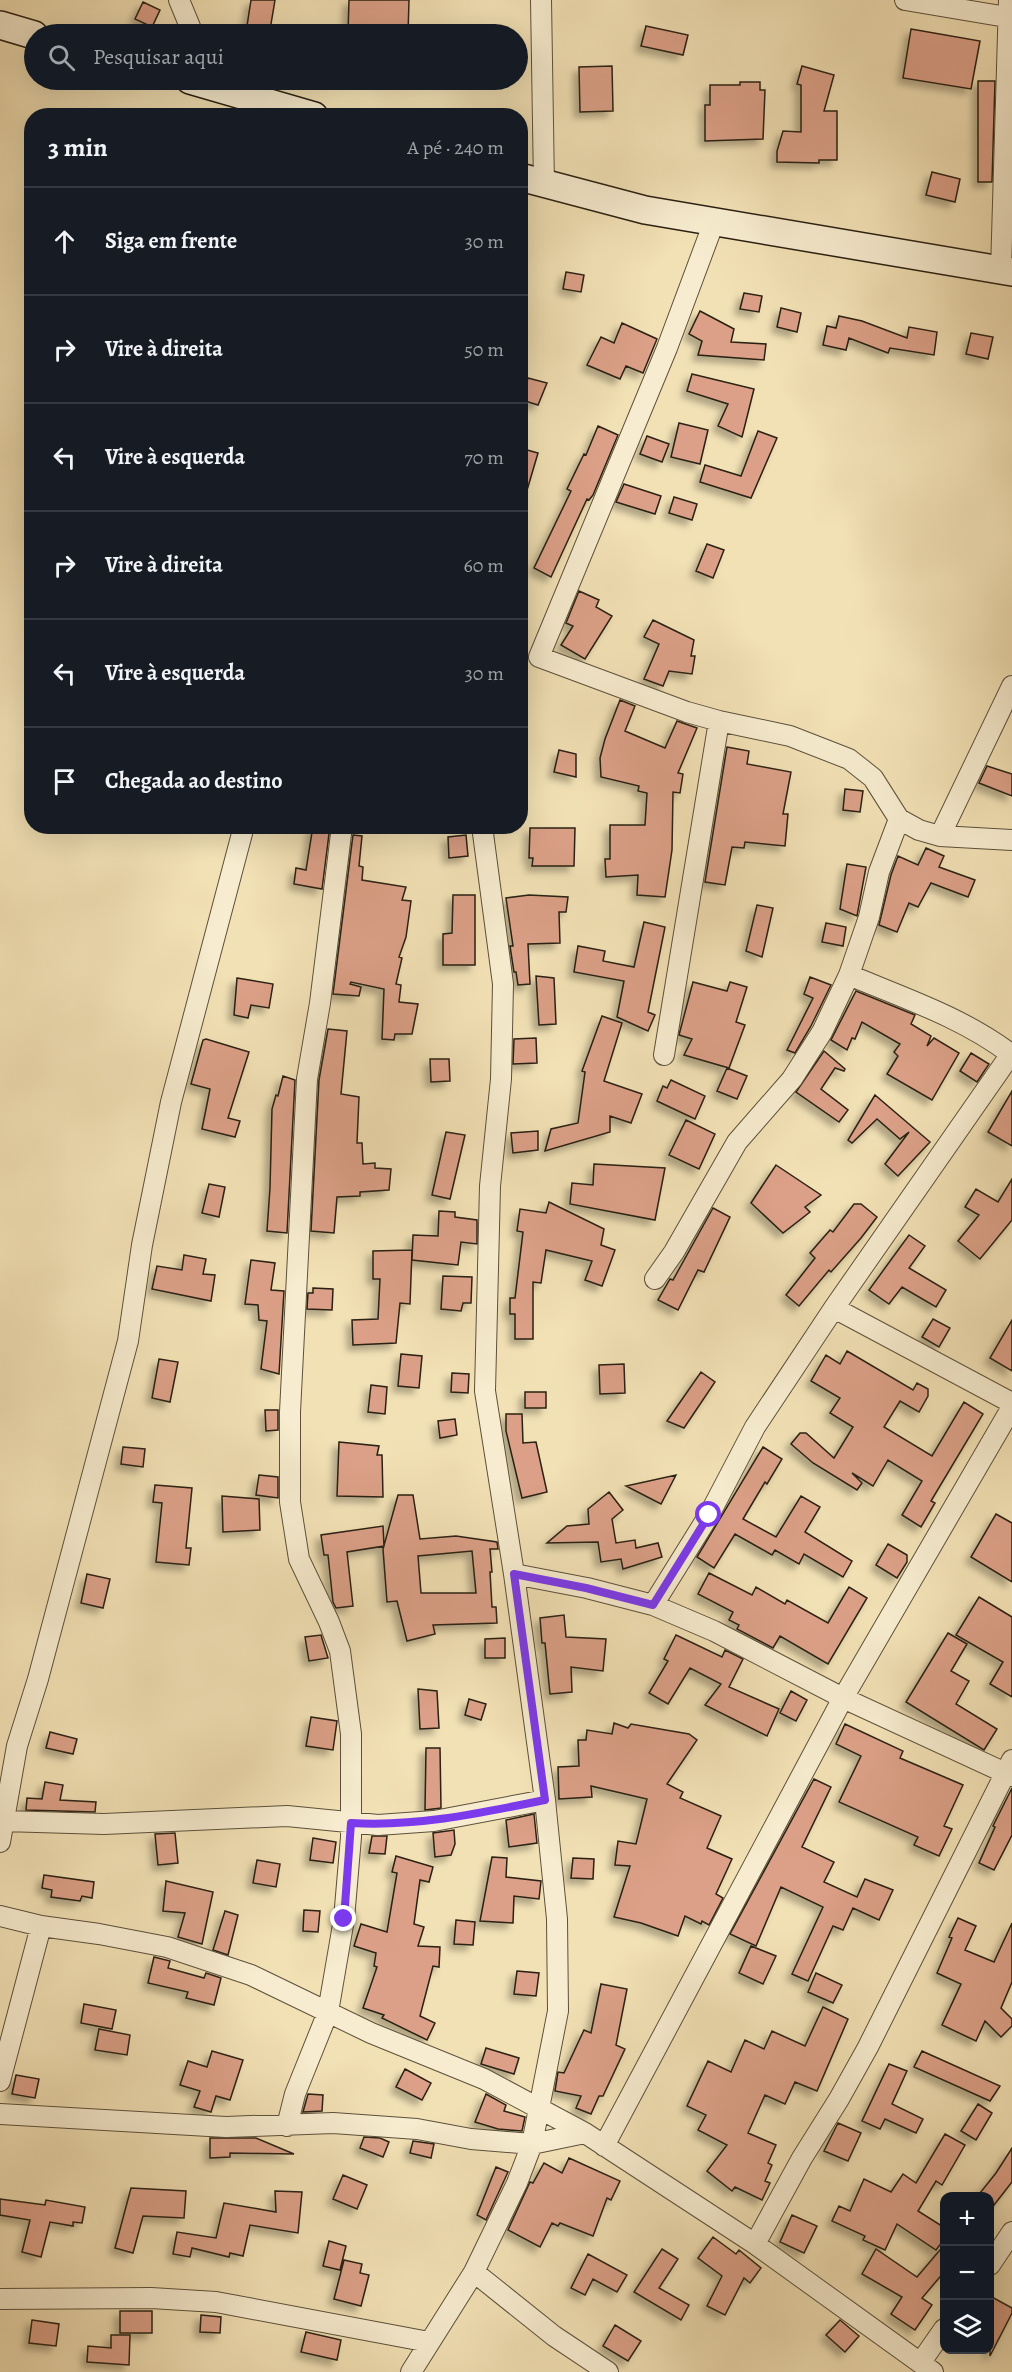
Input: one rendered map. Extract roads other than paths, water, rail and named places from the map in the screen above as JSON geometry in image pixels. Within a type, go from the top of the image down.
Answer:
[{"type":"main road","points":[[0,25],[24,32]]},
{"type":"main road","points":[[231,90],[289,108]]},
{"type":"main road","points":[[532,181],[645,210],[1006,271]]},
{"type":"street","points":[[532,181],[541,0]]},
{"type":"street","points":[[905,0],[1010,12],[1006,271]]},
{"type":"street","points":[[176,2],[188,24]]},
{"type":"street","points":[[714,222],[667,348],[530,658],[687,712],[790,736],[849,759],[873,778],[899,819],[919,830],[940,836],[1012,840]]},
{"type":"street","points":[[940,836],[1012,686]]},
{"type":"street","points":[[663,1055],[719,721]]},
{"type":"street","points":[[655,1279],[674,1252],[737,1142],[792,1079],[816,1042],[849,975],[869,917],[879,872],[899,819]]},
{"type":"street","points":[[0,1842],[17,1746],[38,1679],[128,1341],[144,1234],[171,1102],[242,834]]},
{"type":"street","points":[[287,2126],[294,2094],[328,2012],[344,1919],[351,1823],[351,1734],[340,1651],[329,1622],[298,1559],[290,1502],[291,1400],[308,1079],[341,834]]},
{"type":"street","points":[[411,2372],[474,2272],[517,2183],[532,2144],[558,2011],[557,1919],[545,1800],[514,1574],[485,1391],[490,1186],[501,1079],[503,984],[483,834]]},
{"type":"street","points":[[653,1605],[709,1515],[755,1427],[834,1308],[1012,1055],[987,1037],[929,1008],[849,975]]},
{"type":"street","points":[[604,2146],[843,1698],[1012,1405],[834,1308]]},
{"type":"street","points":[[514,1574],[586,1588],[653,1605],[714,1631],[843,1698],[1010,1769],[868,2047],[839,2100],[802,2158],[755,2244]]},
{"type":"street","points":[[3,1821],[105,1824],[286,1816],[317,1817],[378,1825],[434,1821],[545,1800]]},
{"type":"street","points":[[0,1916],[41,1926],[167,1947],[251,1975],[371,2033],[484,2079],[585,2133],[755,2244],[927,2367],[940,2340]]},
{"type":"street","points":[[0,2081],[41,1926]]},
{"type":"street","points":[[0,2114],[226,2127],[333,2123],[417,2129],[471,2139],[532,2144],[585,2133]]},
{"type":"street","points":[[994,2259],[1012,2232]]},
{"type":"street","points":[[474,2272],[554,2336],[608,2372]]},
{"type":"street","points":[[0,2299],[151,2298],[216,2302],[429,2342]]}]
